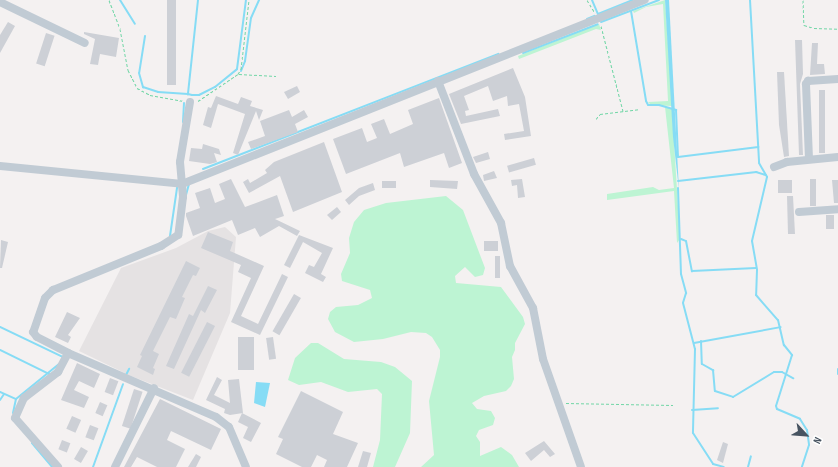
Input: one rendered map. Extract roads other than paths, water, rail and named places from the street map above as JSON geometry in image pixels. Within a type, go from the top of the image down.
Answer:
[{"type":"street","points":[[0,166],[182,184],[645,0]]},
{"type":"street","points":[[0,2],[85,43]]},
{"type":"street","points":[[809,159],[806,84],[808,81],[838,79]]},
{"type":"street","points":[[438,81],[474,174],[500,223],[510,266],[533,308],[543,359],[581,467]]},
{"type":"street","points":[[190,102],[180,162],[182,184],[178,235],[174,240],[53,290],[45,298],[33,332],[36,337],[68,353],[154,388],[216,417],[228,427],[246,467]]},
{"type":"street","points":[[774,167],[809,159],[838,157]]},
{"type":"street","points":[[799,212],[838,209]]},
{"type":"street","points":[[58,467],[15,418],[24,398],[58,372],[68,353]]},
{"type":"street","points":[[116,467],[154,388]]},
{"type":"water","points":[[665,0],[669,0],[679,190],[673,137]]},
{"type":"water","points":[[256,382],[270,383],[265,407],[254,403]]},
{"type":"waterway","points":[[120,0],[135,24]]},
{"type":"waterway","points":[[198,0],[188,94],[192,95],[199,95],[215,87],[237,69],[246,0]]},
{"type":"waterway","points":[[241,71],[245,61],[251,18],[259,0]]},
{"type":"waterway","points":[[592,0],[598,14],[632,0]]},
{"type":"waterway","points":[[601,22],[659,0]]},
{"type":"waterway","points":[[750,0],[759,163],[767,177],[752,241],[757,270],[756,295],[778,320],[784,345],[792,355],[776,406],[777,409],[800,419],[807,430],[809,445],[802,467]]},
{"type":"waterway","points":[[631,11],[646,101],[648,105],[659,105],[676,110],[678,157],[758,147]]},
{"type":"waterway","points":[[587,19],[594,16]]},
{"type":"waterway","points":[[523,53],[598,24]]},
{"type":"waterway","points":[[145,36],[139,73],[143,87],[158,92],[188,94]]},
{"type":"waterway","points":[[203,169],[498,54]]},
{"type":"waterway","points":[[183,122],[184,103]]},
{"type":"waterway","points":[[678,181],[756,172],[766,175]]},
{"type":"waterway","points":[[186,195],[189,184]]},
{"type":"waterway","points":[[170,236],[177,188]]},
{"type":"waterway","points":[[678,188],[681,274],[686,293],[683,303],[695,349],[693,433],[713,464],[724,467]]},
{"type":"waterway","points":[[681,239],[686,241],[692,271],[756,268]]},
{"type":"waterway","points":[[0,327],[63,357]]},
{"type":"waterway","points":[[694,343],[781,327]]},
{"type":"waterway","points":[[701,341],[702,364],[713,370],[715,391],[733,397],[774,372],[782,372],[793,378]]},
{"type":"waterway","points":[[0,350],[49,374]]},
{"type":"waterway","points":[[13,413],[16,399],[59,364]]},
{"type":"waterway","points":[[126,375],[129,369]]},
{"type":"waterway","points":[[838,369],[838,374]]},
{"type":"waterway","points":[[93,467],[123,384]]},
{"type":"waterway","points":[[0,392],[16,399]]},
{"type":"waterway","points":[[0,400],[4,394]]},
{"type":"waterway","points":[[692,410],[718,408]]},
{"type":"waterway","points":[[32,443],[52,467]]},
{"type":"waterway","points":[[748,467],[751,456]]}]
